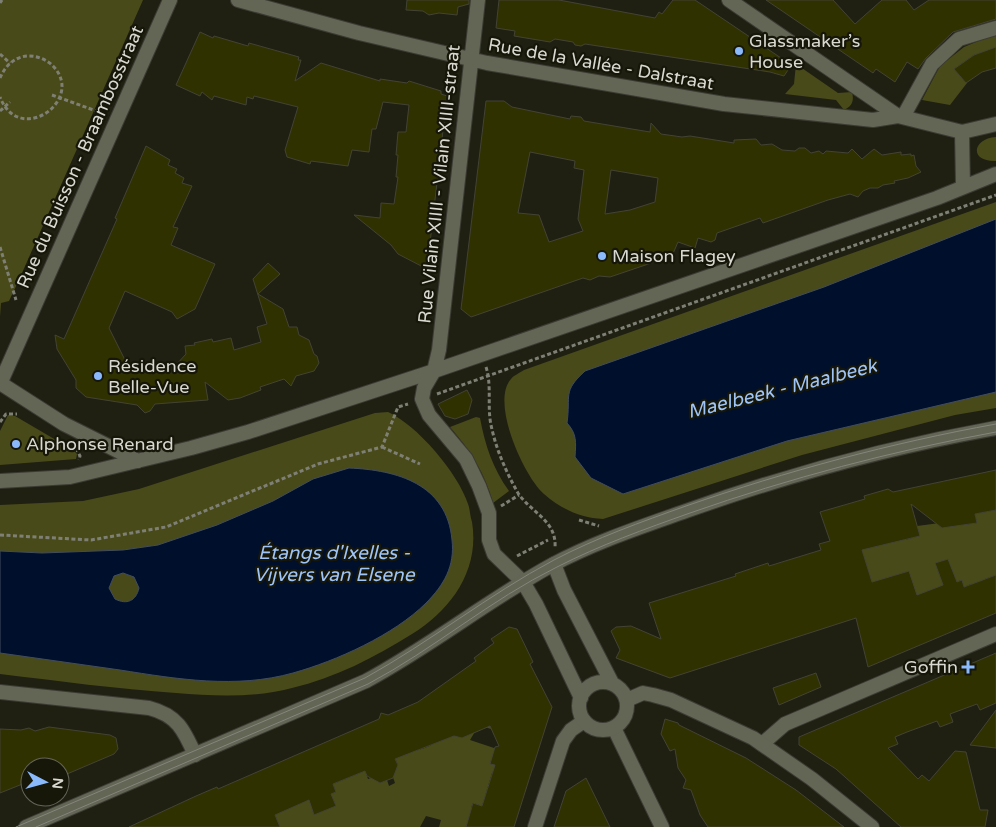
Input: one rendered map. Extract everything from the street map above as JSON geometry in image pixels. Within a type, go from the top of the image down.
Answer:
[{"type":"street","name":"Rue du Buisson - Braambosstraat","points":[[0,383],[170,0]]},
{"type":"street","name":"Rue de la Vallée - Dalstraat","points":[[238,0],[359,33],[471,60],[540,74],[724,104],[873,120],[900,116],[962,132]]},
{"type":"street","name":"Rue Vilain XIIII - Vilain XIIII-straat","points":[[422,399],[424,388],[434,372],[439,350],[478,0]]},
{"type":"street","points":[[729,0],[900,116],[932,64],[959,39],[996,28]]},
{"type":"street","points":[[963,187],[962,132],[996,124]]},
{"type":"street","points":[[0,481],[70,477],[248,432],[434,372],[937,198],[996,174]]},
{"type":"street","points":[[0,383],[64,424],[138,461]]},
{"type":"street","points":[[422,399],[429,415],[466,459],[489,513],[489,540],[494,554],[523,582],[575,682],[581,698]]},
{"type":"street","points":[[26,827],[366,681],[417,652],[523,582],[554,564],[611,538],[760,486],[851,459],[996,428]]},
{"type":"street","points":[[554,564],[564,590],[602,669],[612,683]]},
{"type":"street","points":[[762,744],[785,724],[996,634]]},
{"type":"street","points":[[602,682],[612,683],[619,687],[627,700],[626,713],[614,728],[598,730],[584,721],[580,714],[581,698],[585,690],[593,684],[602,682]]},
{"type":"street","points":[[0,692],[149,708],[164,712],[178,722],[195,755]]},
{"type":"street","points":[[627,700],[643,694],[662,698],[762,744],[812,778],[872,827]]},
{"type":"street","points":[[535,827],[563,741],[571,730],[584,721]]},
{"type":"street","points":[[614,728],[662,827]]},
{"type":"path","points":[[0,54],[10,63]]},
{"type":"path","points":[[0,78],[10,63],[18,58],[28,56],[48,61],[60,78],[60,98],[55,106],[40,118],[21,118],[5,107],[0,97]]},
{"type":"path","points":[[52,95],[99,112]]},
{"type":"path","points":[[0,111],[10,102]]},
{"type":"path","points":[[382,447],[398,407],[489,377],[996,195]]},
{"type":"path","points":[[0,247],[16,300]]},
{"type":"path","points":[[482,354],[489,377],[491,424],[501,460],[519,495],[545,520],[555,537],[554,564]]},
{"type":"path","points":[[0,422],[10,412],[23,418]]},
{"type":"path","points":[[75,447],[80,456],[75,463]]},
{"type":"path","points":[[0,535],[91,540],[166,528],[318,464],[382,447],[420,464]]},
{"type":"path","points":[[514,557],[548,540]]},
{"type":"shaded area","points":[[0,0],[143,0],[18,282],[9,301],[1,303],[0,317]]},
{"type":"shaded area","points":[[996,35],[996,48],[974,55],[954,69],[967,83],[950,105],[922,100],[940,66],[964,47]]},
{"type":"shaded area","points":[[796,64],[838,93],[852,92],[853,100],[851,105],[844,110],[836,100],[785,94],[794,84]]},
{"type":"shaded area","points":[[996,137],[996,161],[981,158],[977,150],[979,145],[988,138]]},
{"type":"shaded area","points":[[996,202],[996,408],[955,415],[802,455],[603,519],[579,515],[557,504],[544,494],[527,472],[512,439],[504,404],[506,390],[515,375],[524,370]]},
{"type":"shaded area","name":"Étangs d'Ixelles - Vijvers van Elsene","points":[[388,412],[411,428],[435,451],[446,465],[463,492],[469,506],[472,522],[473,540],[471,556],[467,572],[460,587],[439,613],[412,634],[369,659],[324,679],[278,691],[249,695],[176,693],[0,674],[0,505],[83,501],[139,489],[375,413]]},
{"type":"shaded area","points":[[8,415],[15,416],[73,450],[77,454],[76,459],[0,465],[0,431]]},
{"type":"shaded area","points":[[476,417],[480,418],[490,456],[498,474],[509,491],[493,503],[486,482],[476,462],[450,427]]},
{"type":"shaded area","points":[[996,510],[996,575],[985,579],[973,589],[971,584],[964,587],[961,580],[957,582],[959,586],[927,599],[872,583],[858,539],[905,540],[919,536],[917,526],[940,523],[942,528],[960,516],[963,525],[977,523],[975,514]]},
{"type":"shaded area","points":[[475,707],[494,730],[479,725],[470,740],[497,749],[495,760],[490,763],[497,766],[492,773],[482,806],[473,803],[471,808],[476,827],[439,827],[441,820],[426,816],[420,827],[280,827],[275,815],[309,795],[336,806],[331,794],[336,792],[333,784],[365,771],[368,779],[376,776],[380,783],[387,780],[389,786],[395,783],[390,769],[398,765],[393,753],[419,750],[439,741]]},
{"type":"water","name":"Maelbeek - Maalbeek","points":[[996,219],[996,392],[787,441],[623,494],[591,478],[575,457],[575,438],[573,431],[567,423],[569,394],[573,384],[585,371],[824,287]]},
{"type":"water","name":"Étangs d'Ixelles - Vijvers van Elsene","points":[[349,468],[385,472],[417,484],[430,493],[441,505],[448,521],[452,540],[452,558],[443,582],[426,603],[413,615],[364,646],[310,668],[272,678],[250,681],[206,681],[163,677],[0,653],[0,551],[42,553],[123,550],[158,545],[217,525],[273,501],[313,479]],"holes":[[[123,573],[134,577],[139,588],[136,596],[127,602],[115,599],[109,588],[114,576]]]},
{"type":"building","points":[[407,0],[469,0],[469,4],[458,7],[457,15],[439,13],[429,15],[423,11],[406,10]]},
{"type":"building","points":[[499,0],[559,0],[655,18],[659,12],[662,14],[673,0],[695,0],[781,58],[788,70],[784,76],[770,72],[585,44],[581,46],[575,45],[573,42],[555,39],[550,42],[514,36],[515,31],[496,28]]},
{"type":"building","points":[[766,0],[833,0],[855,24],[882,0],[906,0],[914,10],[929,0],[996,0],[996,19],[953,32],[926,58],[918,69],[907,62],[895,82],[876,69],[873,73]]},
{"type":"building","points":[[200,32],[213,38],[214,36],[248,46],[249,43],[299,57],[298,60],[301,60],[295,81],[321,63],[380,81],[380,79],[407,83],[409,81],[441,91],[441,94],[447,96],[427,269],[398,254],[391,245],[354,215],[380,218],[381,203],[394,204],[398,177],[396,177],[398,155],[396,155],[398,132],[406,132],[409,105],[383,102],[376,129],[372,129],[369,152],[352,150],[348,166],[311,161],[310,164],[287,157],[285,150],[298,107],[254,96],[253,99],[247,97],[246,105],[214,96],[212,100],[202,92],[200,96],[176,85]]},
{"type":"building","points":[[996,47],[996,68],[982,72],[966,83],[954,69],[974,55]]},
{"type":"building","points":[[486,101],[504,101],[512,107],[570,119],[571,116],[581,117],[584,121],[650,132],[651,123],[661,134],[682,137],[690,136],[734,143],[734,140],[756,139],[761,145],[772,144],[782,150],[795,151],[799,148],[805,148],[811,153],[819,151],[823,154],[826,151],[848,153],[852,149],[862,159],[874,149],[882,155],[901,152],[901,155],[914,155],[916,166],[921,172],[908,178],[894,181],[895,183],[878,188],[870,188],[863,191],[858,197],[850,194],[828,200],[763,223],[760,218],[717,233],[715,240],[711,242],[698,238],[695,248],[678,242],[672,256],[610,277],[599,276],[590,280],[583,278],[471,317],[461,309]],"holes":[[[530,152],[575,161],[574,168],[584,170],[578,219],[583,231],[549,242],[539,215],[518,213]],[[611,170],[658,178],[655,202],[630,210],[605,214]]]},
{"type":"building","points":[[146,146],[170,160],[168,165],[177,169],[175,173],[184,178],[182,183],[192,186],[173,227],[178,228],[171,245],[215,264],[195,309],[177,319],[172,312],[125,291],[109,328],[130,370],[170,372],[169,367],[175,366],[186,354],[185,346],[195,345],[194,343],[212,339],[213,342],[231,338],[234,350],[261,342],[257,327],[267,324],[253,279],[268,263],[280,274],[258,294],[283,309],[289,327],[297,327],[299,335],[309,340],[319,363],[314,371],[296,376],[291,386],[284,379],[260,387],[261,390],[240,398],[228,400],[205,382],[208,400],[155,404],[150,411],[145,413],[137,405],[86,397],[76,388],[76,380],[57,349],[55,335],[64,339],[117,219],[115,218]]},
{"type":"building","points":[[467,390],[472,400],[468,414],[455,419],[445,416],[438,404]]},
{"type":"building","points":[[996,470],[996,510],[975,514],[977,523],[942,528],[911,504],[920,536],[862,550],[872,582],[909,571],[917,595],[943,585],[935,563],[948,559],[957,582],[962,580],[964,587],[996,575],[996,613],[868,667],[856,618],[670,678],[616,658],[620,650],[611,631],[616,627],[631,626],[661,639],[649,603],[736,576],[735,574],[768,563],[769,566],[821,550],[819,544],[830,541],[820,512],[865,499],[864,496],[888,489],[893,492]]},
{"type":"building","points":[[509,627],[517,629],[533,662],[530,664],[552,707],[514,827],[466,827],[473,803],[482,806],[495,765],[490,764],[495,747],[499,746],[490,726],[462,738],[454,736],[395,759],[398,765],[393,778],[380,783],[367,776],[365,771],[333,784],[336,792],[331,794],[336,806],[314,815],[309,800],[275,815],[280,827],[129,827],[196,796],[217,787],[218,789],[379,719],[381,713],[388,715],[418,702],[476,661],[474,658],[494,643],[491,639]]},
{"type":"building","points":[[996,653],[996,703],[980,710],[977,704],[950,714],[953,722],[940,727],[937,721],[907,732],[895,737],[898,744],[888,748],[918,779],[922,775],[929,781],[955,751],[966,752],[980,810],[988,810],[985,827],[901,827],[836,769],[799,745],[799,737]]},
{"type":"building","points":[[816,673],[821,687],[779,705],[773,688]]},
{"type":"building","points":[[996,710],[996,748],[970,745]]},
{"type":"building","points":[[665,719],[678,723],[746,758],[796,790],[844,827],[708,827],[700,815],[691,790],[683,788],[686,780],[678,768],[675,749],[670,751],[661,734]]},
{"type":"building","points":[[49,727],[110,735],[116,738],[118,749],[114,754],[70,773],[70,757],[20,757],[20,785],[0,793],[0,729],[21,730],[29,728],[35,731]]},
{"type":"building","points":[[586,778],[610,827],[554,827],[566,791]]},
{"type":"tram line","points":[[16,827],[365,678],[530,574],[602,537],[686,506],[762,481],[878,449],[996,424]]},
{"type":"tram line","points":[[36,827],[368,684],[416,656],[508,594],[573,559],[606,544],[728,500],[803,477],[918,448],[996,432]]},
{"type":"place","name":"Glassmaker’s House","points":[[739,51]]},
{"type":"place","name":"Maison Flagey","points":[[602,256]]},
{"type":"place","name":"Résidence Belle-Vue","points":[[98,376]]},
{"type":"place","name":"Alphonse Renard","points":[[16,444]]},
{"type":"place","name":"Goffin","points":[[968,667]]}]
